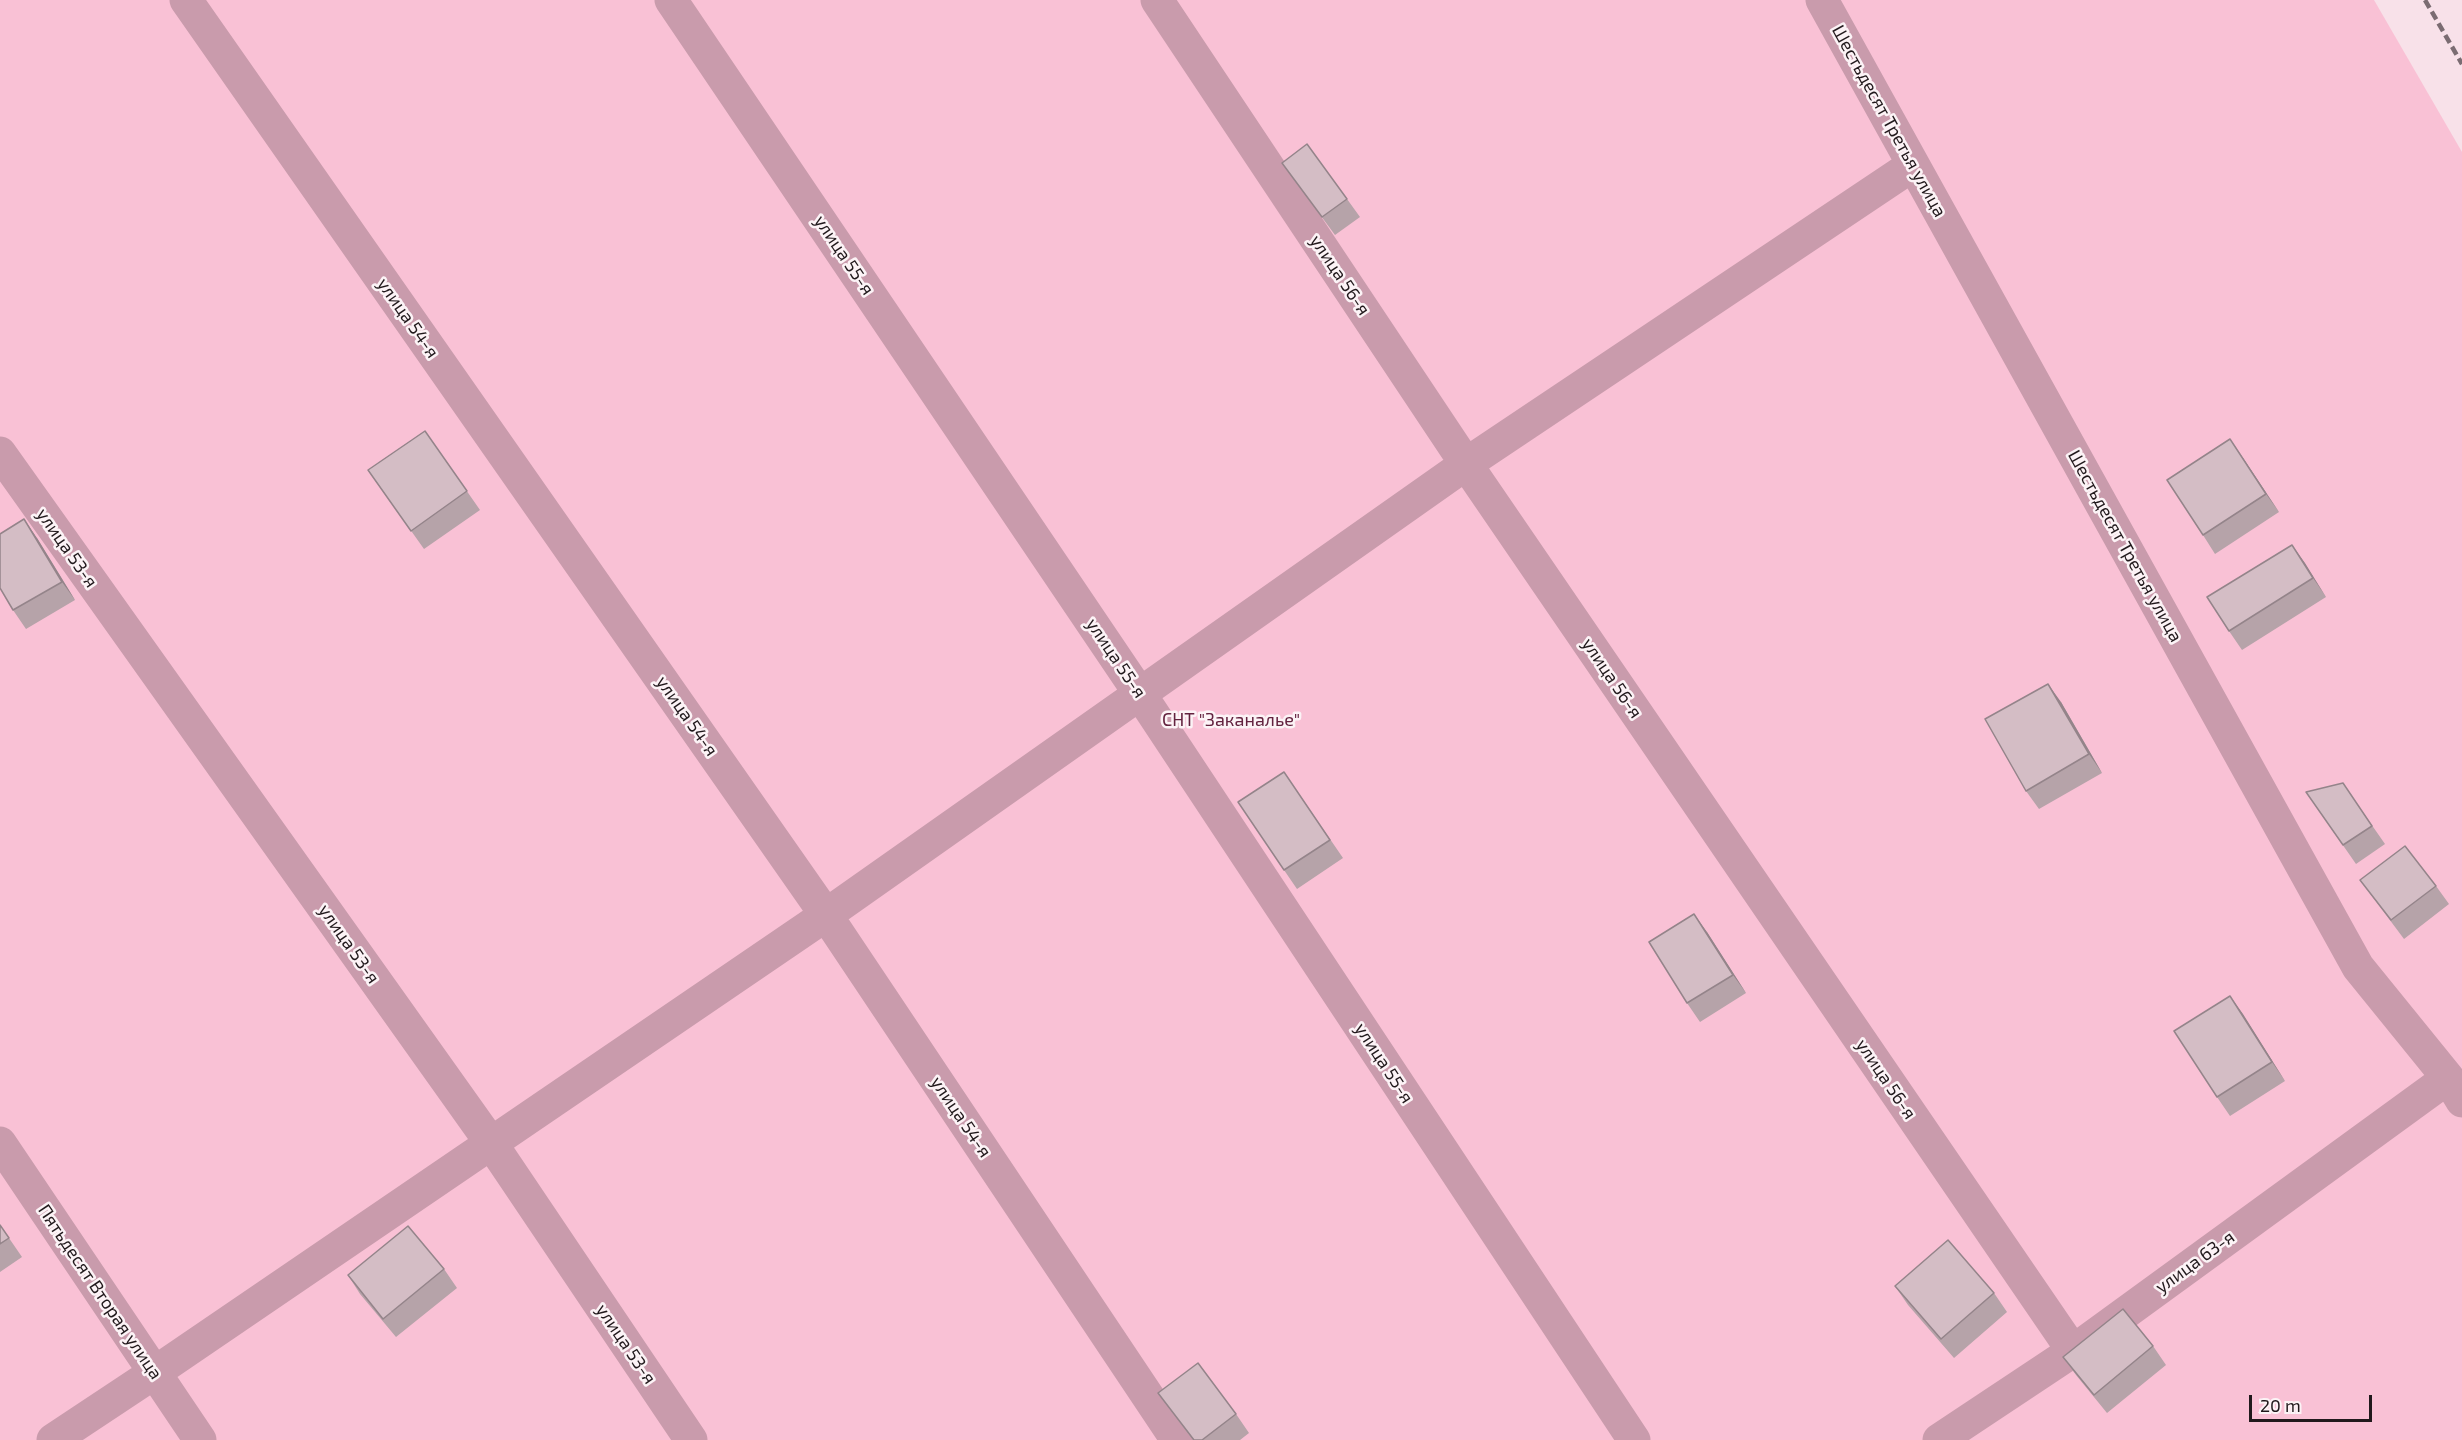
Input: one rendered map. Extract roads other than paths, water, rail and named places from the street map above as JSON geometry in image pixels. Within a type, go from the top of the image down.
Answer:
[{"type":"street","name":"улица 54-я","points":[[186,0],[826,915],[1177,1440]]},
{"type":"street","name":"улица 55-я","points":[[671,0],[1140,694],[1634,1440]]},
{"type":"street","name":"улица 56-я","points":[[1157,0],[1466,464],[2073,1351]]},
{"type":"street","name":"Шестьдесят Третья улица","points":[[1822,0],[2358,967],[2455,1089]]},
{"type":"street","points":[[53,1440],[826,915],[1466,464],[1913,165]]},
{"type":"street","name":"улица 53-я","points":[[0,453],[491,1143],[691,1440]]},
{"type":"street","name":"улица 63-я","points":[[1939,1440],[2455,1089]]},
{"type":"street","name":"Пятьдесят Вторая улица","points":[[0,1143],[200,1440]]},
{"type":"railway","points":[[2425,0],[2462,64]]},
{"type":"park label","name":"СНТ \"Заканалье\"","points":[[1231,720]]}]
